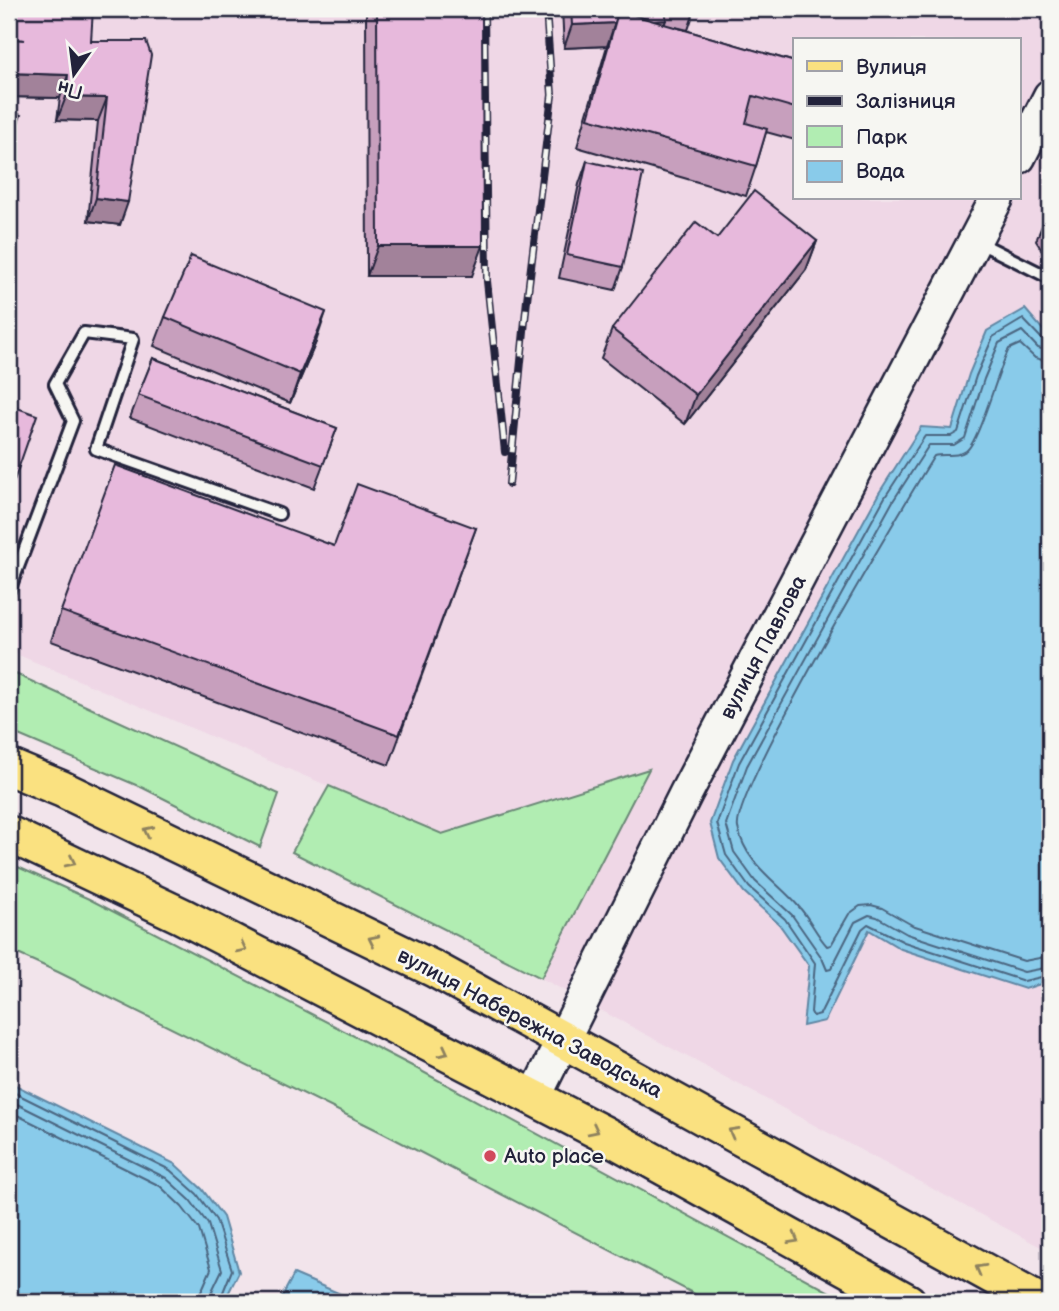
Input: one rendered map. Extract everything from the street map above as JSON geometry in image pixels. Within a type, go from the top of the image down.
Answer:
[{"type":"main road","points":[[1020,155],[1049,102]]},
{"type":"main road","name":"вулиця Павлова","points":[[534,1098],[686,793],[997,200]]},
{"type":"main road","name":"вулиця Набережна Заводська","points":[[9,767],[62,789],[421,963],[1040,1302]]},
{"type":"main road","points":[[9,834],[182,916],[534,1098],[908,1302]]},
{"type":"lane","points":[[975,241],[1050,278]]},
{"type":"lane","points":[[9,591],[73,421],[55,384],[84,333],[133,339],[96,449],[279,514]]},
{"type":"shaded area","points":[[9,9],[1050,9],[1050,1252],[541,978],[648,770],[442,834],[9,651]]},
{"type":"green space","points":[[9,671],[279,794],[260,847],[143,788],[9,731]]},
{"type":"green space","points":[[649,769],[541,978],[292,852],[329,786],[442,834]]},
{"type":"green space","points":[[9,863],[89,899],[412,1066],[848,1302],[710,1302],[381,1132],[9,950]]},
{"type":"water","points":[[1025,309],[1050,338],[1050,981],[1025,989],[901,949],[869,930],[825,1021],[803,1026],[809,966],[779,924],[744,892],[719,858],[710,823],[733,760],[879,493],[921,427],[952,429],[969,374],[987,331]]},
{"type":"water","points":[[9,1082],[175,1164],[202,1189],[223,1217],[239,1272],[224,1302],[9,1302]]},
{"type":"water","points":[[294,1274],[359,1302],[279,1302]]},
{"type":"building","points":[[9,9],[93,9],[91,41],[146,41],[151,55],[128,202],[96,198],[107,98],[66,97],[68,75],[9,73],[9,39],[25,40],[9,38]]},
{"type":"building","points":[[377,9],[482,9],[483,246],[378,246]]},
{"type":"building","points":[[571,9],[666,9],[666,20],[653,21],[633,15],[617,16],[615,23],[572,25]]},
{"type":"building","points":[[633,15],[793,61],[793,107],[753,96],[746,123],[767,129],[756,166],[588,118],[617,16]]},
{"type":"building","points":[[9,110],[21,115],[9,148]]},
{"type":"building","points":[[587,161],[643,174],[623,267],[567,255]]},
{"type":"building","points":[[754,191],[817,241],[696,395],[612,329],[696,222],[717,238]]},
{"type":"building","points":[[191,256],[326,312],[300,374],[165,317]]},
{"type":"building","points":[[153,358],[337,428],[323,465],[138,395]]},
{"type":"building","points":[[9,405],[37,415],[9,495]]},
{"type":"building","points":[[115,465],[334,546],[357,484],[476,528],[399,735],[61,611]]},
{"type":"railway","points":[[484,9],[487,281],[505,452]]},
{"type":"railway","points":[[509,484],[527,300],[552,95],[546,9]]},
{"type":"place","name":"Auto place","points":[[490,1156]]}]
